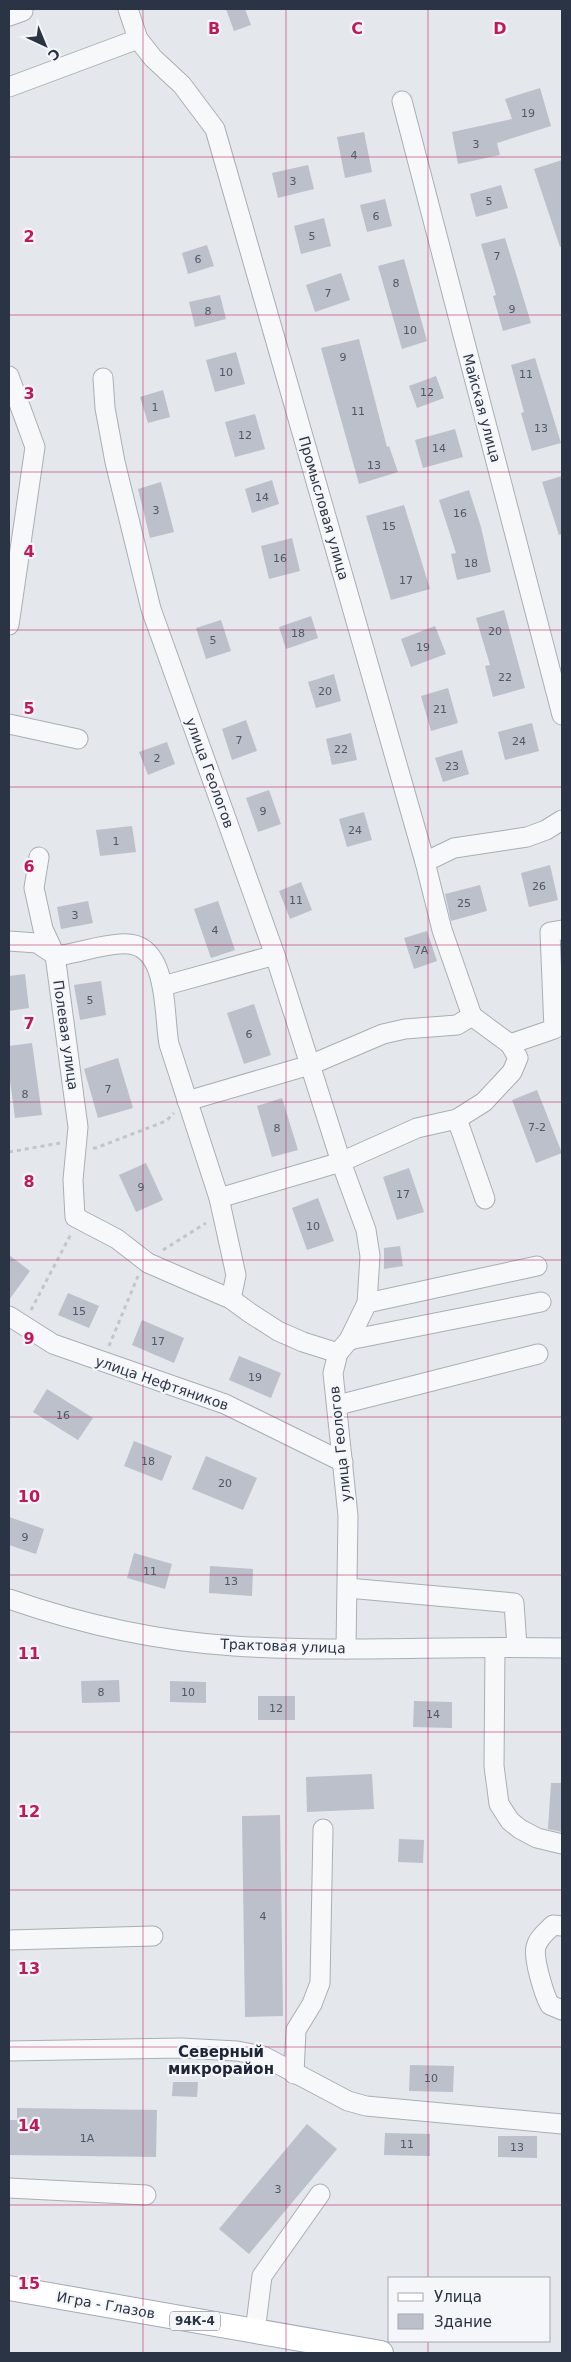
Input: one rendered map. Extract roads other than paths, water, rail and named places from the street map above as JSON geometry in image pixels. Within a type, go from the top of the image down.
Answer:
[{"type":"main road","name":"Игра - Глазов","points":[[9,2288],[381,2353]]},
{"type":"street","points":[[9,16],[23,11],[22,9]]},
{"type":"street","points":[[9,87],[138,39],[128,9]]},
{"type":"street","name":"Промысловая улица","points":[[138,39],[153,58],[182,85],[215,129],[425,862],[442,930],[472,1016]]},
{"type":"street","name":"Майская улица","points":[[402,101],[562,715]]},
{"type":"street","points":[[9,376],[13,400],[35,447],[11,592],[9,625]]},
{"type":"street","name":"улица Геологов","points":[[103,378],[105,408],[115,462],[151,609],[275,955],[366,1230],[370,1256],[367,1304],[344,1347],[333,1373],[338,1405],[348,1516],[346,1650]]},
{"type":"street","points":[[9,724],[78,739]]},
{"type":"street","points":[[425,862],[454,848],[527,837],[546,830],[562,820]]},
{"type":"street","name":"Полевая улица","points":[[39,857],[34,888],[43,928],[55,955],[78,1127],[74,1180],[75,1217],[117,1239],[148,1263],[231,1298]]},
{"type":"street","points":[[510,1044],[554,1029],[550,932],[562,930]]},
{"type":"street","points":[[9,941],[37,943],[55,955],[120,943],[134,944],[153,961],[161,974],[164,1022],[168,1044],[219,1198],[236,1274],[231,1298],[250,1313],[278,1331],[303,1342],[344,1347],[541,1302]]},
{"type":"street","points":[[163,986],[275,955]]},
{"type":"street","points":[[186,1101],[310,1065],[383,1034],[405,1029],[457,1025],[472,1016],[510,1044],[518,1058],[512,1072],[484,1102],[457,1119],[417,1128],[342,1162],[219,1198]]},
{"type":"street","points":[[457,1119],[485,1199]]},
{"type":"street","points":[[367,1304],[537,1266]]},
{"type":"street","name":"улица Нефтяников","points":[[16,1320],[53,1344],[78,1354],[194,1391],[225,1404],[343,1462]]},
{"type":"street","points":[[338,1405],[538,1354]]},
{"type":"street","points":[[348,1588],[514,1603],[517,1647]]},
{"type":"street","name":"Трактовая улица","points":[[9,1600],[51,1614],[140,1634],[233,1646],[346,1650],[562,1648]]},
{"type":"street","points":[[495,1648],[494,1766],[499,1804],[510,1821],[520,1829],[537,1838],[562,1844]]},
{"type":"street","points":[[294,2074],[296,2030],[312,2004],[320,1983],[323,1829]]},
{"type":"street","points":[[562,1926],[553,1926],[541,1936],[535,1948],[543,1992],[550,2005],[562,2010]]},
{"type":"street","points":[[9,1940],[153,1936]]},
{"type":"street","points":[[9,2051],[181,2048],[237,2051],[263,2056],[348,2101],[366,2106],[562,2124]]},
{"type":"street","points":[[9,2188],[146,2195]]},
{"type":"street","points":[[255,2332],[262,2276],[320,2194]]},
{"type":"district","name":"Северный микрорайон","points":[[221,2060]]}]
